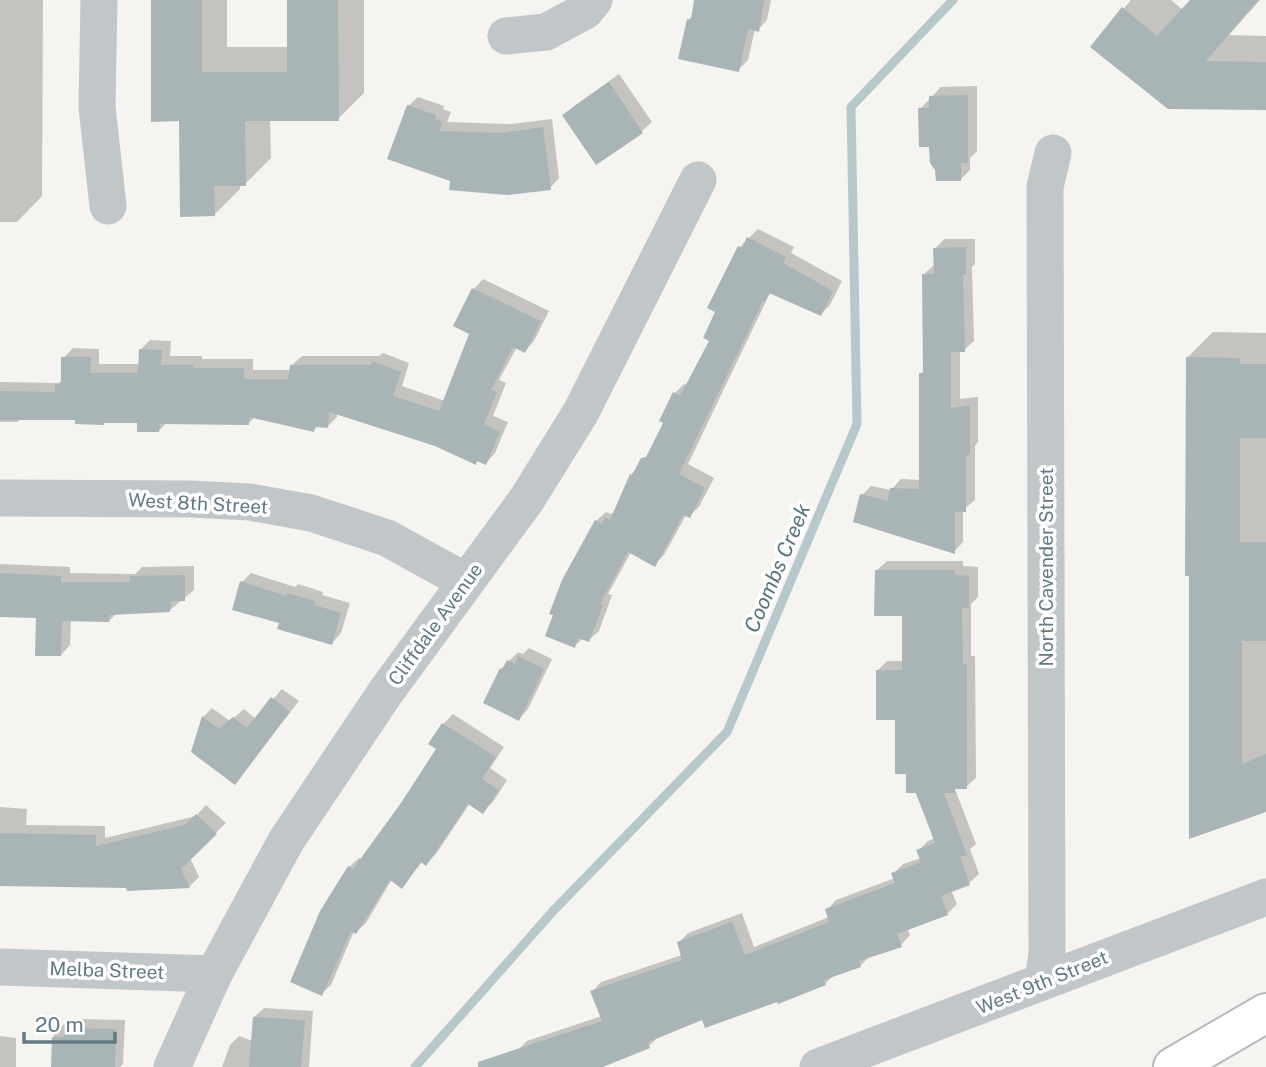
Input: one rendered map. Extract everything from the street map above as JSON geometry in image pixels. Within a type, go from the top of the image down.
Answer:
[{"type":"main road","points":[[1173,1067],[1266,1013]]},
{"type":"street","points":[[99,0],[97,107],[108,206]]},
{"type":"street","points":[[506,36],[546,32],[585,11],[594,0]]},
{"type":"street","name":"North Cavender Street","points":[[1043,981],[1047,954],[1045,187],[1053,153]]},
{"type":"street","name":"Cliffdale Avenue","points":[[172,1067],[214,974],[286,841],[385,693],[527,499],[582,412],[698,180]]},
{"type":"street","name":"West 8th Street","points":[[0,498],[250,502],[311,513],[387,538],[465,581]]},
{"type":"street","name":"West 9th Street","points":[[818,1067],[1266,897]]},
{"type":"street","name":"Melba Street","points":[[0,967],[214,974]]},
{"type":"building","points":[[151,0],[202,0],[202,72],[287,72],[287,0],[338,0],[339,121],[245,121],[246,186],[214,186],[215,216],[180,217],[179,121],[151,122]]},
{"type":"building","points":[[694,0],[764,0],[759,32],[748,29],[739,72],[678,59],[687,19],[691,20]]},
{"type":"building","points":[[1190,0],[1258,0],[1206,61],[1266,62],[1266,110],[1168,109],[1090,47],[1122,7],[1157,36]]},
{"type":"building","points":[[609,82],[643,133],[596,165],[562,115]]},
{"type":"building","points":[[968,95],[968,163],[961,163],[961,181],[936,181],[935,170],[930,163],[929,147],[919,147],[918,108],[929,108],[929,96]]},
{"type":"building","points":[[407,105],[436,115],[435,119],[442,122],[439,131],[501,133],[543,127],[551,190],[507,195],[449,190],[450,181],[387,159]]},
{"type":"building","points":[[747,237],[786,257],[783,263],[833,291],[821,316],[769,293],[679,474],[705,488],[690,518],[683,515],[655,567],[628,552],[600,604],[603,605],[589,642],[578,638],[575,648],[545,636],[553,615],[549,614],[562,580],[595,520],[602,524],[605,517],[610,520],[630,474],[632,475],[641,458],[646,457],[663,423],[659,421],[673,392],[680,396],[709,341],[703,338],[715,312],[707,308],[738,246],[742,248]]},
{"type":"building","points":[[966,247],[966,275],[963,275],[965,352],[951,352],[951,408],[970,405],[970,453],[966,457],[966,512],[955,512],[955,554],[853,522],[860,494],[888,501],[890,488],[919,489],[919,373],[923,373],[922,274],[934,274],[933,248]]},
{"type":"building","points":[[472,288],[541,321],[525,353],[513,347],[491,390],[497,392],[484,425],[500,432],[486,465],[477,461],[476,465],[435,446],[329,412],[328,428],[315,427],[314,432],[249,417],[249,425],[160,424],[159,432],[137,432],[137,423],[104,425],[75,424],[75,420],[0,420],[0,391],[55,392],[55,384],[61,384],[61,357],[91,357],[90,373],[138,373],[139,349],[162,350],[161,365],[244,368],[244,379],[288,379],[290,365],[371,365],[372,361],[401,372],[393,396],[439,411],[469,334],[453,326]]},
{"type":"building","points":[[1186,357],[1240,358],[1240,364],[1266,364],[1266,438],[1240,438],[1240,542],[1266,542],[1266,641],[1242,641],[1242,764],[1266,754],[1266,812],[1189,839],[1189,576],[1185,576]]},
{"type":"building","points":[[875,570],[955,570],[955,575],[969,576],[969,608],[962,608],[963,664],[967,664],[967,789],[944,793],[967,855],[960,857],[970,885],[941,896],[948,915],[897,934],[902,947],[859,961],[861,967],[824,980],[826,985],[705,1028],[702,1020],[651,1041],[648,1043],[650,1048],[603,1067],[478,1067],[478,1062],[602,1021],[590,991],[682,960],[677,942],[732,922],[745,955],[829,922],[825,909],[895,883],[891,873],[921,862],[916,850],[935,843],[916,793],[906,793],[906,774],[895,774],[895,720],[876,720],[876,670],[902,670],[902,616],[874,616]]},
{"type":"building","points":[[0,573],[61,576],[61,582],[130,582],[130,576],[185,575],[185,601],[171,601],[170,612],[110,615],[109,622],[62,621],[61,656],[35,656],[36,618],[0,617]]},
{"type":"building","points":[[240,581],[286,596],[287,593],[315,601],[314,605],[341,613],[332,645],[277,629],[279,623],[232,610]]},
{"type":"building","points":[[518,656],[544,669],[519,721],[483,703],[500,668],[502,670],[507,660],[515,664]]},
{"type":"building","points":[[271,697],[290,712],[235,785],[191,752],[202,716],[219,729],[233,717],[247,728]]},
{"type":"building","points":[[442,723],[496,757],[482,779],[499,790],[483,814],[468,804],[426,866],[421,862],[402,889],[390,880],[356,934],[351,931],[322,996],[290,982],[320,911],[348,866],[353,869],[401,803],[436,749],[428,744]]},
{"type":"building","points":[[196,814],[217,834],[181,869],[190,888],[127,891],[126,888],[0,886],[0,833],[96,835],[96,846],[185,825]]},
{"type":"building","points":[[253,1017],[305,1020],[301,1067],[249,1067]]},
{"type":"building","points":[[64,1028],[116,1029],[115,1067],[51,1067],[52,1037],[64,1037]]},
{"type":"waterway","name":"Coombs Creek","points":[[415,1067],[554,910],[727,732],[857,424],[851,107],[953,0]]}]
